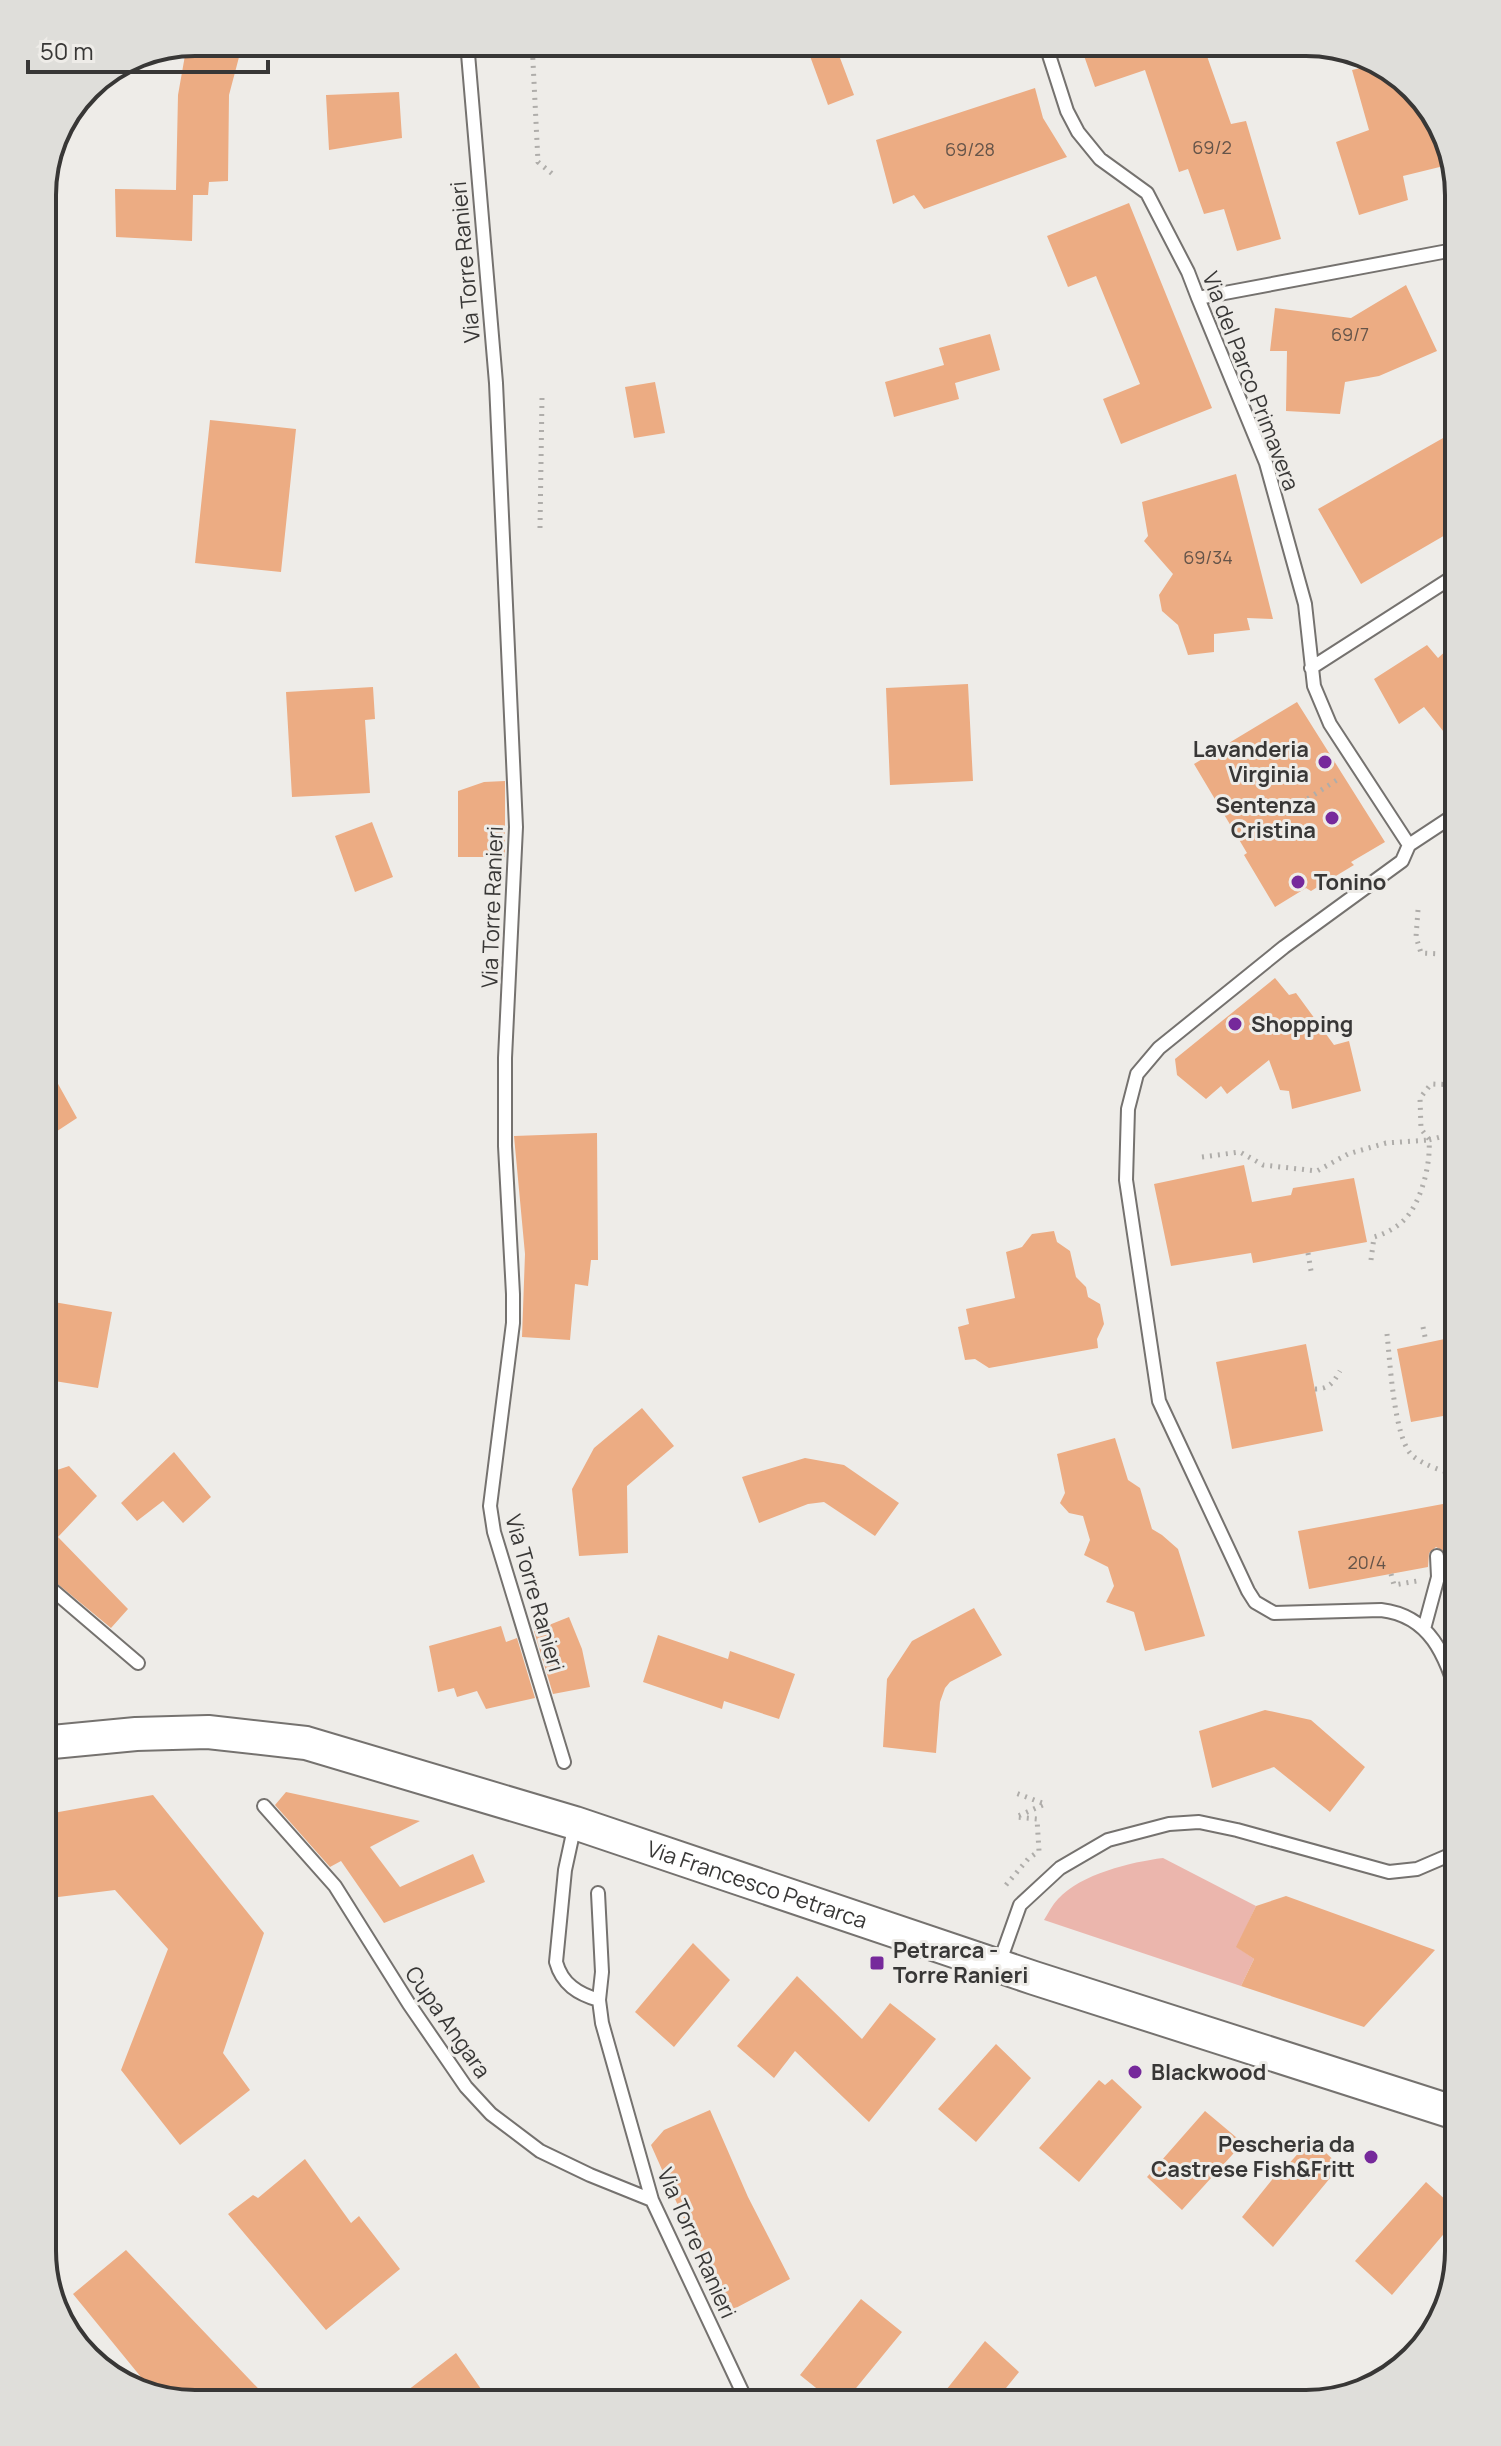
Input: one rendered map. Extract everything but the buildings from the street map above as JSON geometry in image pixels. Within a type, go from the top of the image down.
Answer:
[{"type":"street","name":"Via Francesco Petrarca","points":[[56,1742],[136,1734],[208,1732],[306,1743],[575,1823],[998,1966],[1445,2110]]},
{"type":"lane","name":"Via Torre Ranieri","points":[[468,56],[496,383],[516,827],[505,1073],[513,1323],[490,1506],[494,1532],[564,1762]]},
{"type":"lane","name":"Via del Parco Primavera","points":[[1049,56],[1067,111],[1078,132],[1100,159],[1147,193],[1198,298],[1266,463],[1305,604],[1311,668],[1318,696],[1330,724],[1409,845]]},
{"type":"lane","points":[[1198,298],[1445,252]]},
{"type":"lane","points":[[1311,668],[1445,582]]},
{"type":"lane","points":[[1445,821],[1409,845],[1402,861],[1284,947],[1147,1060],[1137,1074],[1128,1109],[1126,1180],[1159,1401],[1255,1602],[1274,1613],[1394,1612],[1413,1619],[1445,1658]]},
{"type":"lane","points":[[1424,1629],[1438,1577],[1437,1556]]},
{"type":"lane","points":[[56,1593],[138,1663]]},
{"type":"lane","name":"Cupa Angara","points":[[264,1806],[335,1886],[466,2087],[491,2114],[540,2151],[652,2200]]},
{"type":"lane","points":[[998,1966],[1020,1905],[1060,1868],[1108,1840],[1169,1824],[1199,1822],[1237,1830],[1389,1872],[1417,1869],[1445,1857]]},
{"type":"lane","points":[[575,1823],[565,1870],[556,1962],[559,1973],[574,1990],[599,2000]]},
{"type":"lane","name":"Via Torre Ranieri","points":[[598,1893],[602,2023],[652,2200],[741,2390]]},
{"type":"path","points":[[533,56],[538,162],[556,177]]},
{"type":"path","points":[[540,528],[542,397]]},
{"type":"path","points":[[1301,803],[1330,784]]},
{"type":"path","points":[[1418,910],[1416,937],[1421,953],[1441,954]]},
{"type":"path","points":[[1371,1260],[1374,1237],[1404,1221],[1420,1194],[1430,1158],[1429,1140],[1421,1129],[1420,1098],[1431,1084],[1445,1084]]},
{"type":"path","points":[[1202,1157],[1240,1152],[1263,1165],[1317,1171],[1348,1154],[1386,1143],[1445,1136]]},
{"type":"path","points":[[1308,1253],[1311,1271]]},
{"type":"path","points":[[1423,1327],[1426,1342]]},
{"type":"path","points":[[1387,1334],[1398,1431],[1411,1455],[1445,1472]]},
{"type":"path","points":[[1315,1389],[1326,1389],[1340,1371]]},
{"type":"path","points":[[1002,1893],[1015,1874],[1039,1851],[1037,1819],[1016,1817],[1045,1804],[1013,1792]]},
{"type":"shaded area","points":[[1163,1858],[1256,1906],[1237,1947],[1254,1959],[1241,1986],[1044,1920],[1068,1890],[1093,1876],[1122,1866]]},
{"type":"place","name":"Lavanderia Virginia","points":[[1325,762]]},
{"type":"place","name":"Sentenza Cristina","points":[[1332,818]]},
{"type":"place","name":"Tonino","points":[[1298,882]]},
{"type":"place","name":"Shopping","points":[[1235,1024]]},
{"type":"place","name":"Petrarca - Torre Ranieri","points":[[877,1963]]},
{"type":"place","name":"Blackwood","points":[[1135,2072]]},
{"type":"place","name":"Pescheria da Castrese Fish&Fritt","points":[[1371,2157]]}]
